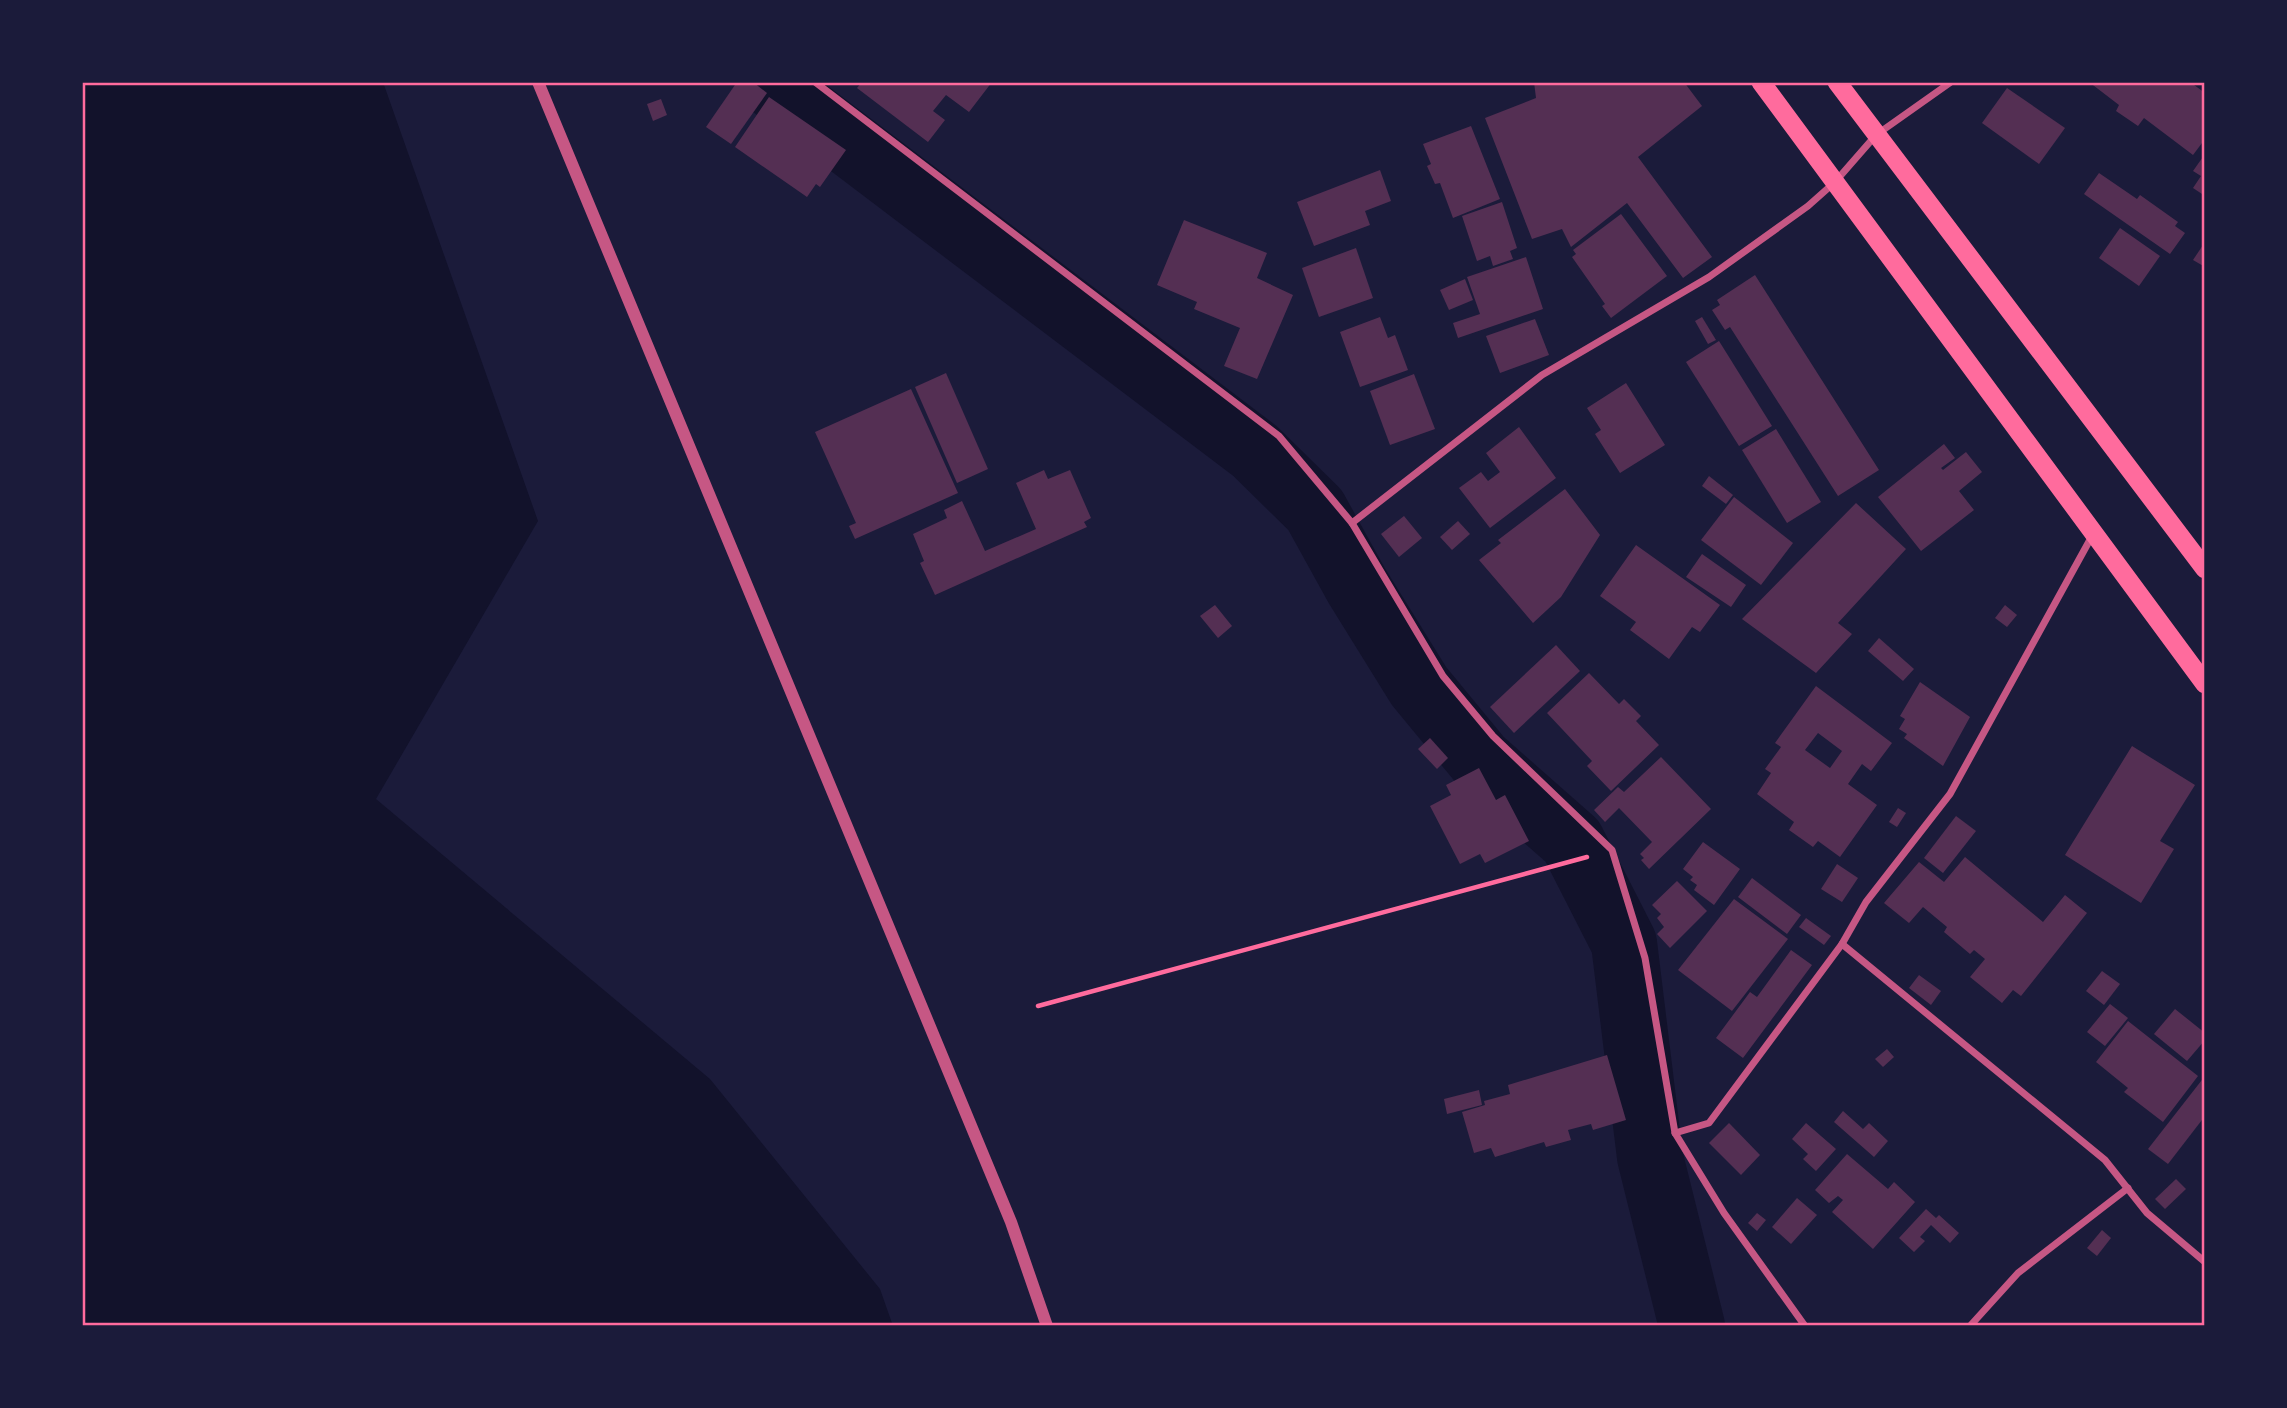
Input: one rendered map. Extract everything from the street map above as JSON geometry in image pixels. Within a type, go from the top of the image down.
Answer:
[{"type":"highway","points":[[1761,82],[2205,684]]},
{"type":"highway","points":[[1837,82],[2205,569]]},
{"type":"street","points":[[538,82],[1011,1222],[1047,1326]]},
{"type":"street","points":[[815,82],[1279,436],[1352,523],[1443,676],[1493,736],[1612,850],[1645,958],[1675,1133],[1724,1213],[1805,1326]]},
{"type":"street","points":[[1352,523],[1542,375],[1709,277],[1808,206],[1835,182],[1876,135],[1951,82]]},
{"type":"street","points":[[1675,1133],[1709,1123],[1842,944],[1866,902],[1950,794],[2094,533]]},
{"type":"street","points":[[1842,944],[2105,1160],[2147,1213],[2205,1262]]},
{"type":"street","points":[[1970,1326],[2018,1273],[2127,1188]]},
{"type":"path","points":[[1038,1006],[1612,850]]},
{"type":"shaded area","points":[[82,82],[383,82],[538,521],[376,799],[710,1079],[880,1289],[893,1326],[82,1326]]},
{"type":"building","points":[[737,82],[753,82],[767,93],[731,144],[706,127]]},
{"type":"building","points":[[862,82],[992,82],[969,112],[946,95],[933,111],[945,120],[928,142],[857,88]]},
{"type":"building","points":[[1534,82],[1684,82],[1702,106],[1638,157],[1712,257],[1683,278],[1627,203],[1571,247],[1562,229],[1532,239],[1485,118],[1536,98]]},
{"type":"building","points":[[2089,82],[2190,82],[2205,93],[2205,139],[2193,155],[2144,118],[2138,126],[2116,111],[2119,105]]},
{"type":"building","points":[[2007,88],[2065,128],[2039,164],[1982,123]]},
{"type":"building","points":[[769,97],[846,150],[820,187],[816,184],[807,197],[735,147]]},
{"type":"building","points":[[661,99],[667,115],[653,121],[647,104]]},
{"type":"building","points":[[1471,126],[1500,199],[1453,218],[1440,183],[1435,184],[1427,166],[1431,164],[1423,144]]},
{"type":"building","points":[[2205,154],[2205,196],[2193,188],[2201,176],[2193,171]]},
{"type":"building","points":[[1380,170],[1391,201],[1365,211],[1370,225],[1314,246],[1297,202]]},
{"type":"building","points":[[2099,173],[2137,199],[2140,195],[2178,222],[2175,226],[2185,233],[2170,254],[2084,194]]},
{"type":"building","points":[[1502,202],[1517,248],[1510,251],[1513,259],[1493,266],[1490,256],[1477,261],[1462,216]]},
{"type":"building","points":[[1621,214],[1667,276],[1611,318],[1602,306],[1605,304],[1572,257],[1576,254],[1573,250]]},
{"type":"building","points":[[1184,220],[1267,253],[1257,278],[1293,295],[1257,379],[1224,366],[1240,328],[1194,309],[1197,302],[1157,285]]},
{"type":"building","points":[[2120,228],[2160,256],[2139,286],[2099,258]]},
{"type":"building","points":[[2205,242],[2205,267],[2193,260]]},
{"type":"building","points":[[1356,248],[1373,298],[1319,317],[1302,268]]},
{"type":"building","points":[[1526,257],[1543,309],[1458,338],[1453,323],[1480,314],[1467,277]]},
{"type":"building","points":[[1755,275],[1879,470],[1838,496],[1730,327],[1725,330],[1712,310],[1720,305],[1717,300]]},
{"type":"building","points":[[1465,279],[1473,300],[1449,310],[1440,290]]},
{"type":"building","points":[[1380,317],[1388,338],[1395,335],[1408,370],[1360,387],[1340,332]]},
{"type":"building","points":[[1702,317],[1716,340],[1708,344],[1695,321]]},
{"type":"building","points":[[1535,319],[1549,355],[1500,373],[1486,336]]},
{"type":"building","points":[[1719,341],[1772,426],[1739,446],[1686,362]]},
{"type":"building","points":[[946,373],[988,469],[957,483],[915,387]]},
{"type":"building","points":[[1414,374],[1435,429],[1390,445],[1370,391]]},
{"type":"building","points":[[1626,383],[1665,445],[1620,473],[1595,434],[1601,430],[1587,408]]},
{"type":"building","points":[[911,389],[958,493],[855,539],[849,526],[856,523],[815,432]]},
{"type":"building","points":[[1519,427],[1556,478],[1490,528],[1459,488],[1481,472],[1488,481],[1500,472],[1486,453]]},
{"type":"building","points":[[1776,429],[1821,502],[1787,523],[1742,450]]},
{"type":"building","points":[[1944,444],[1955,458],[1941,468],[1943,470],[1966,452],[1982,472],[1959,491],[1974,510],[1921,551],[1878,497]]},
{"type":"building","points":[[1044,470],[1048,479],[1070,470],[1091,518],[1084,522],[1087,527],[935,595],[920,563],[924,561],[913,534],[947,518],[944,510],[962,501],[985,551],[1036,529],[1016,483]]},
{"type":"building","points":[[1709,476],[1733,495],[1726,504],[1702,486]]},
{"type":"building","points":[[1565,489],[1600,535],[1561,597],[1533,623],[1479,560],[1501,543],[1498,540]]},
{"type":"building","points":[[1734,497],[1793,543],[1761,585],[1701,540]]},
{"type":"building","points":[[1856,503],[1906,549],[1838,623],[1852,634],[1816,673],[1742,619]]},
{"type":"building","points":[[1404,516],[1422,538],[1399,557],[1381,534]]},
{"type":"building","points":[[1458,521],[1470,534],[1452,550],[1440,537]]},
{"type":"building","points":[[1636,545],[1720,605],[1700,632],[1692,627],[1669,659],[1630,630],[1636,622],[1600,596]]},
{"type":"building","points":[[1702,554],[1746,585],[1731,607],[1686,577]]},
{"type":"building","points":[[1215,605],[1232,626],[1218,638],[1200,616]]},
{"type":"building","points":[[2005,605],[2017,615],[2007,627],[1995,618]]},
{"type":"building","points":[[1879,638],[1914,669],[1903,681],[1868,651]]},
{"type":"building","points":[[1556,645],[1580,671],[1514,733],[1490,707]]},
{"type":"building","points":[[1589,673],[1619,704],[1624,699],[1641,716],[1636,721],[1659,745],[1611,791],[1587,766],[1592,761],[1547,713]]},
{"type":"building","points":[[1920,682],[1970,717],[1943,766],[1904,738],[1907,734],[1899,729],[1905,719],[1900,716]]},
{"type":"building","points":[[1816,686],[1892,743],[1871,771],[1862,764],[1848,784],[1877,805],[1840,857],[1818,841],[1813,847],[1789,830],[1794,822],[1757,794],[1771,773],[1765,769],[1781,747],[1775,743]],"holes":[[[1818,733],[1842,751],[1830,768],[1805,750]]]},
{"type":"building","points":[[1430,738],[1448,758],[1437,769],[1418,749]]},
{"type":"building","points":[[2132,746],[2195,785],[2160,841],[2174,849],[2141,903],[2065,855]]},
{"type":"building","points":[[1661,757],[1711,809],[1649,869],[1641,860],[1644,858],[1640,854],[1652,842],[1619,808],[1605,822],[1594,810],[1618,787],[1624,792]]},
{"type":"building","points":[[1479,768],[1496,800],[1505,795],[1529,841],[1485,863],[1480,854],[1460,864],[1430,806],[1451,795],[1446,785]]},
{"type":"building","points":[[1898,808],[1906,813],[1897,827],[1889,822]]},
{"type":"building","points":[[1956,816],[1976,831],[1943,873],[1924,858]]},
{"type":"building","points":[[1703,842],[1740,869],[1714,905],[1694,890],[1697,885],[1690,880],[1693,877],[1683,869]]},
{"type":"building","points":[[1965,857],[2043,922],[2065,895],[2087,913],[2021,996],[2013,990],[2002,1003],[1970,977],[1985,959],[1974,950],[1970,954],[1944,932],[1947,927],[1923,907],[1909,923],[1884,903],[1919,862],[1944,882]]},
{"type":"building","points":[[1837,864],[1858,878],[1842,902],[1821,889]]},
{"type":"building","points":[[1752,878],[1801,915],[1787,934],[1738,897]]},
{"type":"building","points":[[1677,881],[1707,911],[1670,948],[1657,934],[1664,927],[1657,918],[1661,914],[1652,905]]},
{"type":"building","points":[[1734,899],[1788,939],[1732,1011],[1678,970]]},
{"type":"building","points":[[1806,918],[1831,936],[1824,945],[1799,927]]},
{"type":"building","points":[[1791,950],[1812,965],[1743,1058],[1716,1038],[1750,992],[1757,997]]},
{"type":"building","points":[[2102,971],[2120,984],[2104,1005],[2086,991]]},
{"type":"building","points":[[1919,975],[1941,991],[1931,1005],[1909,988]]},
{"type":"building","points":[[2110,1004],[2128,1018],[2105,1046],[2087,1032]]},
{"type":"building","points":[[2175,1009],[2205,1033],[2205,1040],[2187,1061],[2154,1034]]},
{"type":"building","points":[[2128,1021],[2198,1076],[2163,1122],[2124,1092],[2128,1088],[2096,1062]]},
{"type":"building","points":[[1887,1049],[1894,1057],[1883,1067],[1875,1059]]},
{"type":"building","points":[[1607,1055],[1626,1120],[1593,1130],[1591,1124],[1568,1130],[1571,1140],[1546,1147],[1544,1142],[1495,1157],[1491,1148],[1474,1153],[1462,1112],[1485,1105],[1484,1101],[1510,1094],[1508,1085]]},
{"type":"building","points":[[2205,1076],[2205,1116],[2168,1164],[2148,1149]]},
{"type":"building","points":[[1479,1090],[1482,1105],[1447,1114],[1444,1099]]},
{"type":"building","points":[[1843,1111],[1863,1129],[1869,1123],[1888,1141],[1874,1157],[1834,1122]]},
{"type":"building","points":[[1729,1123],[1760,1155],[1741,1175],[1709,1143]]},
{"type":"building","points":[[1806,1123],[1836,1149],[1816,1171],[1803,1159],[1808,1154],[1792,1139]]},
{"type":"building","points":[[1847,1154],[1888,1189],[1894,1182],[1915,1202],[1873,1249],[1832,1212],[1843,1200],[1838,1196],[1829,1203],[1815,1190]]},
{"type":"building","points":[[2176,1179],[2186,1189],[2165,1209],[2155,1199]]},
{"type":"building","points":[[1797,1198],[1817,1215],[1791,1244],[1772,1227]]},
{"type":"building","points":[[1926,1209],[1936,1218],[1939,1215],[1959,1233],[1950,1243],[1931,1225],[1920,1237],[1925,1241],[1914,1252],[1899,1238]]},
{"type":"building","points":[[1757,1213],[1766,1220],[1757,1231],[1748,1223]]},
{"type":"building","points":[[2102,1230],[2111,1238],[2097,1256],[2087,1248]]},
{"type":"waterway","points":[[768,82],[1255,451],[1315,510],[1357,586],[1419,686],[1480,760],[1572,841],[1624,943],[1650,1157],[1692,1326]]}]
